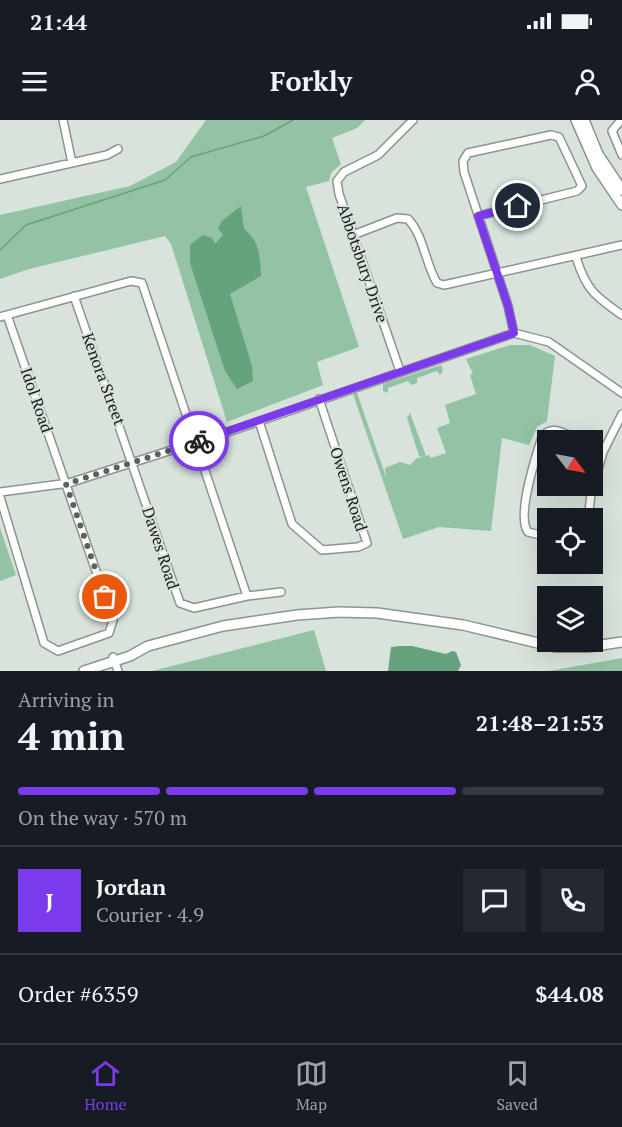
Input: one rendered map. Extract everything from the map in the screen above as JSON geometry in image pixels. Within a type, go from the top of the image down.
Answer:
[{"type":"main road","points":[[576,120],[597,168],[622,205]]},
{"type":"main road","points":[[584,120],[598,154],[622,190]]},
{"type":"main road","points":[[84,671],[116,663],[138,651],[223,626],[297,615],[339,612],[377,613],[464,625],[522,641],[555,647],[588,647],[621,641]]},
{"type":"street","points":[[63,120],[72,163]]},
{"type":"street","name":"Abbotsbury Drive","points":[[400,371],[339,194],[337,181],[344,172],[378,155],[413,120]]},
{"type":"street","points":[[621,120],[614,125],[612,131],[622,154]]},
{"type":"street","points":[[478,216],[577,191],[582,186],[559,137],[551,135],[468,153],[463,161],[464,172],[478,216],[497,272],[514,333]]},
{"type":"street","points":[[0,171],[1,179],[107,155],[118,149]]},
{"type":"street","points":[[353,235],[397,218],[408,219],[415,226],[431,273],[437,283],[456,283],[622,245]]},
{"type":"street","points":[[576,257],[583,282],[593,295],[622,315]]},
{"type":"street","points":[[3,316],[131,280],[142,283],[247,596]]},
{"type":"street","name":"Kenora Street","points":[[74,296],[133,463]]},
{"type":"street","name":"Idol Road","points":[[0,497],[44,643],[58,651],[105,635],[113,624],[66,484],[3,316]]},
{"type":"street","points":[[0,492],[66,484],[259,421],[514,333],[549,342],[622,393]]},
{"type":"street","name":"Owens Road","points":[[259,421],[292,524],[322,550],[358,547],[367,543],[319,399]]},
{"type":"street","points":[[603,452],[622,414]]},
{"type":"street","points":[[537,454],[530,478],[524,522],[528,532],[537,534]]},
{"type":"street","name":"Dawes Road","points":[[133,463],[180,603],[194,608],[247,596],[282,592]]},
{"type":"shaded area","points":[[206,120],[365,120],[357,128],[332,138],[341,164],[331,173],[329,181],[306,187],[359,347],[317,362],[323,385],[227,422],[171,244],[165,236],[29,269],[0,279],[0,215],[130,186],[176,162]]},
{"type":"shaded area","points":[[241,206],[244,229],[253,239],[258,250],[261,276],[230,294],[252,366],[253,381],[237,389],[225,371],[190,263],[190,245],[203,235],[212,238],[215,244],[223,235],[218,228],[222,221]]},
{"type":"shaded area","points":[[510,345],[530,345],[555,356],[547,421],[537,427],[529,445],[502,438],[491,531],[439,527],[403,539],[353,394],[357,393],[386,477],[385,468],[400,462],[410,465],[417,458],[423,457],[419,456],[407,418],[410,413],[426,456],[429,455],[431,458],[446,453],[437,428],[450,423],[445,405],[476,394],[470,375],[473,374],[466,359]]},
{"type":"shaded area","points":[[441,365],[443,371],[440,375],[437,371],[417,378],[417,383],[411,385],[408,381],[388,388],[388,393],[383,391],[383,384]]},
{"type":"shaded area","points":[[0,528],[16,575],[0,581]]},
{"type":"shaded area","points":[[314,630],[326,671],[152,671]]},
{"type":"shaded area","points":[[412,646],[446,654],[456,652],[461,665],[458,671],[388,671],[391,647]]},
{"type":"shaded area","points":[[622,658],[622,671],[549,671]]},
{"type":"waterway","points":[[0,250],[26,225],[165,180],[191,157],[264,136],[293,120]]},
{"type":"way so far","points":[[105,597],[66,484],[199,441]]},
{"type":"route","points":[[199,441],[514,333],[508,306],[478,216],[518,206]]}]
